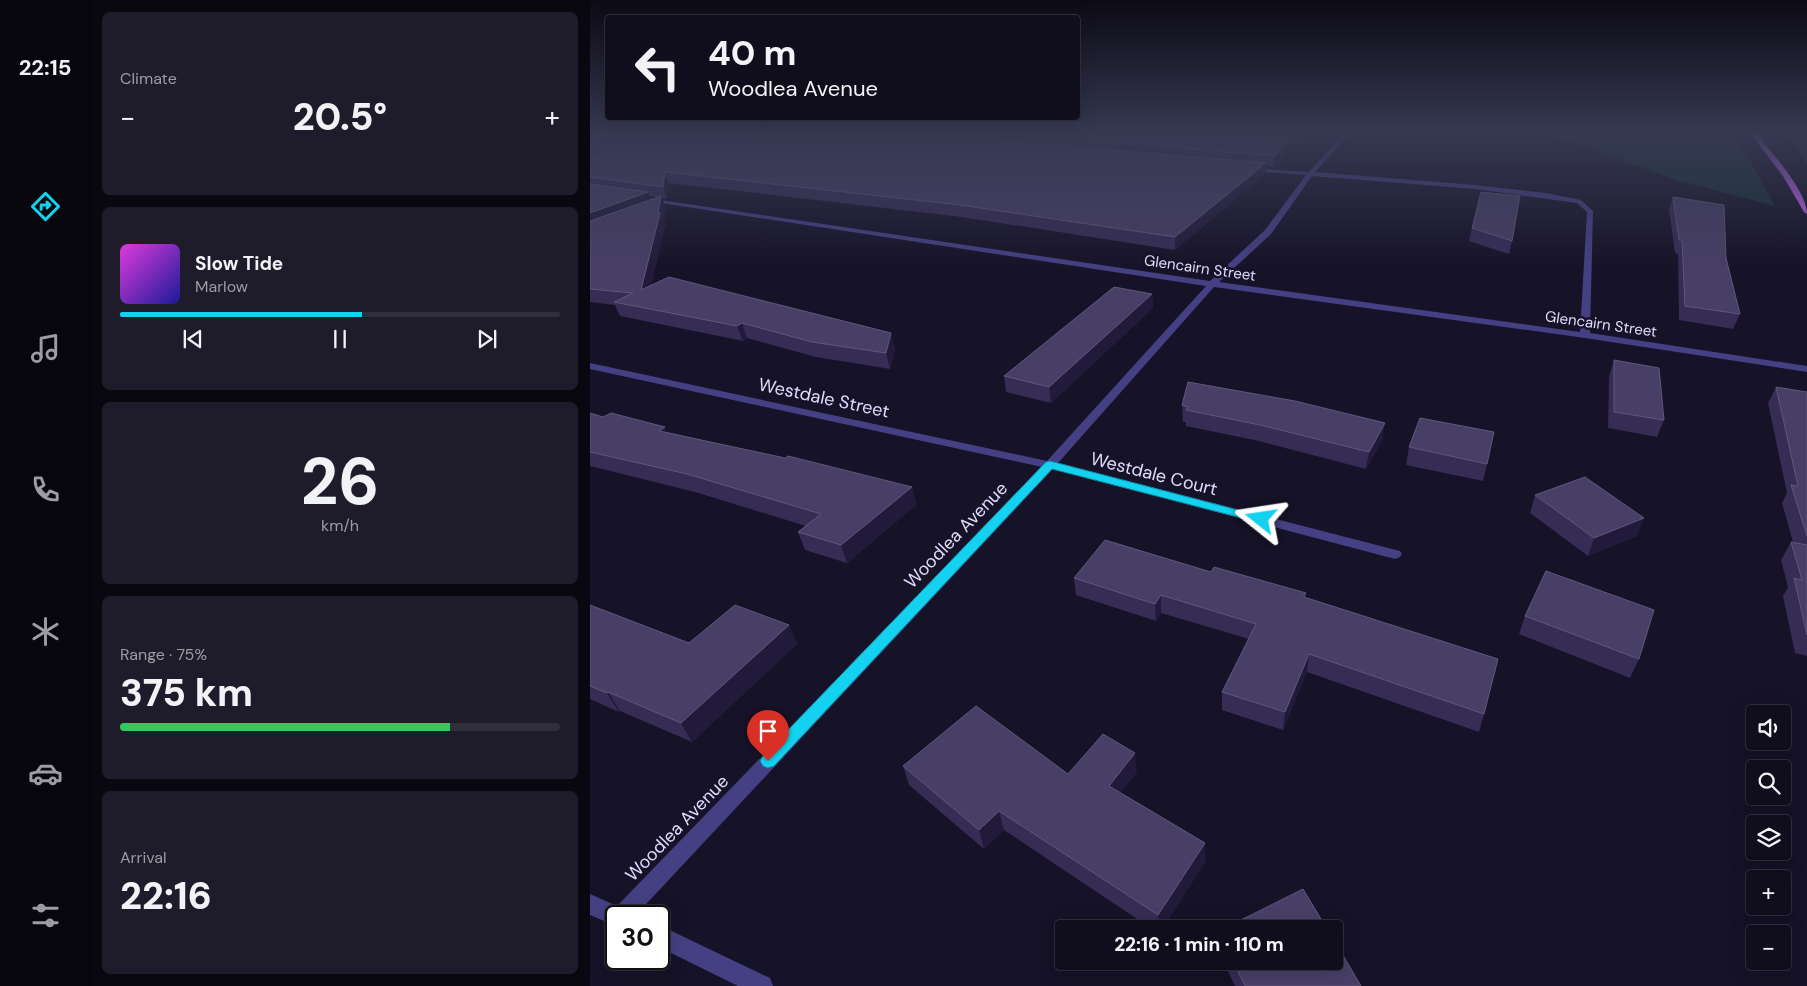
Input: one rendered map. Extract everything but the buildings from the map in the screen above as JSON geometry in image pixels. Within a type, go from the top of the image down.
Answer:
[{"type":"main road","points":[[1788,179],[1807,212]]},
{"type":"street","name":"Woodlea Avenue","points":[[631,905],[1050,465],[1212,284],[1268,232],[1307,179]]},
{"type":"street","points":[[1381,179],[1475,187],[1546,195],[1578,201],[1590,211],[1585,335]]},
{"type":"street","name":"Glencairn Street","points":[[625,196],[1212,284],[1585,335],[1807,369]]},
{"type":"street","points":[[652,208],[669,202]]},
{"type":"street","name":"Westdale Street","points":[[590,366],[1050,465]]},
{"type":"street","name":"Westdale Court","points":[[1050,465],[1395,554]]},
{"type":"street","points":[[590,904],[605,911]]},
{"type":"street","points":[[670,941],[762,986]]},
{"type":"green space","points":[[1673,179],[1760,179],[1775,206]]},
{"type":"route","points":[[768,761],[1050,465],[1261,519]]}]
